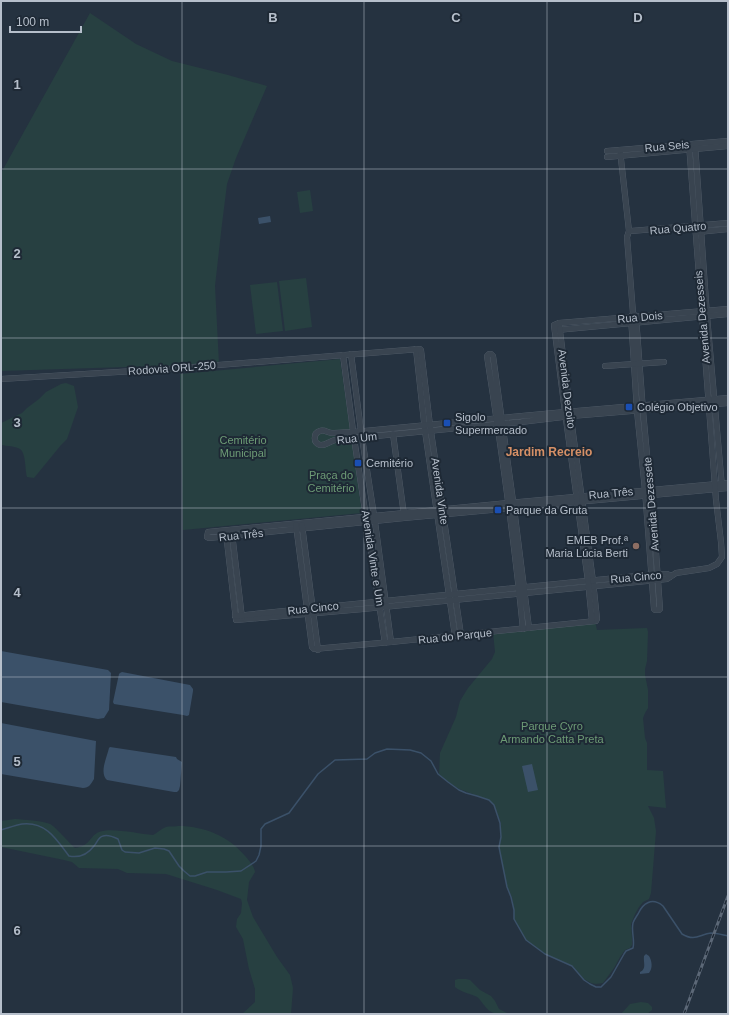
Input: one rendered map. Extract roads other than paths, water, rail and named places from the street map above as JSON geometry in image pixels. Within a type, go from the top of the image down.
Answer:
[{"type":"street","name":"Rua Seis","points":[[692,147],[728,141]]},
{"type":"street","name":"Rua Seis","points":[[607,154],[692,147],[728,146]]},
{"type":"street","name":"Avenida Dezesseis","points":[[692,147],[704,314],[720,487]]},
{"type":"street","name":"Avenida Dezessete","points":[[623,153],[629,231],[627,237],[655,578]]},
{"type":"street","name":"Rua Quatro","points":[[698,229],[728,223]]},
{"type":"street","name":"Rua Quatro","points":[[629,231],[728,229]]},
{"type":"street","name":"Rua Dois","points":[[704,314],[728,309]]},
{"type":"street","name":"Rua Dois","points":[[557,328],[634,318],[728,314]]},
{"type":"street","name":"Avenida Dezoito","points":[[557,328],[591,584],[594,621]]},
{"type":"street","name":"Avenida Vinte","points":[[351,354],[418,348],[421,350],[428,428],[449,598],[458,636]]},
{"type":"street","points":[[344,355],[351,354]]},
{"type":"street","name":"Avenida Vinte e Um","points":[[351,354],[361,434],[375,519],[388,643]]},
{"type":"street","points":[[499,421],[487,356],[489,354],[492,356],[526,628]]},
{"type":"street","name":"Avenida Vinte e Um","points":[[344,355],[354,435],[367,519],[383,604]]},
{"type":"street","name":"Rodovia ORL-250","points":[[1,379],[168,369],[344,355]]},
{"type":"street","points":[[605,366],[664,362]]},
{"type":"street","name":"Rua Um","points":[[354,435],[330,433],[322,430],[315,434],[315,438],[318,444],[322,445],[335,440],[361,434],[712,402],[728,398]]},
{"type":"street","name":"Rua Um","points":[[712,402],[728,403]]},
{"type":"street","name":"Rua Um","points":[[361,434],[393,434],[428,428]]},
{"type":"street","points":[[393,434],[404,516]]},
{"type":"street","name":"Rua Três","points":[[239,618],[229,533],[439,512],[720,487],[728,483]]},
{"type":"street","name":"Rua Cinco","points":[[239,618],[522,590],[655,578],[667,579],[676,573],[709,568],[717,564],[722,557],[718,522],[720,487]]},
{"type":"street","name":"Avenida Vinte","points":[[439,512],[456,597],[458,636]]},
{"type":"street","points":[[299,526],[310,611]]},
{"type":"street","name":"Rua do Parque","points":[[310,611],[312,647],[316,650],[594,621]]},
{"type":"water","points":[[270,216],[271,222],[259,224],[258,218]]},
{"type":"water","points":[[1,651],[108,670],[111,673],[109,710],[104,718],[98,719],[1,702]]},
{"type":"water","points":[[122,672],[190,685],[193,691],[189,715],[187,716],[114,704],[113,702],[119,674]]},
{"type":"water","points":[[1,723],[96,741],[94,779],[92,783],[83,788],[1,774]]},
{"type":"water","points":[[110,747],[176,757],[182,762],[179,790],[174,792],[107,780],[104,769],[105,760]]},
{"type":"water","points":[[532,764],[538,790],[528,792],[522,766]]},
{"type":"water","points":[[646,954],[651,960],[651,969],[649,973],[640,974],[644,967],[644,956]]},
{"type":"waterway","points":[[1,830],[22,824],[38,825],[50,833],[69,856],[80,856],[86,853],[92,849],[100,838],[107,835],[118,839],[122,850],[125,852],[139,853],[155,848],[169,851],[179,866],[190,876],[207,872],[241,871],[256,861],[261,846],[261,829],[265,824],[289,813],[318,774],[335,760],[367,759],[375,753],[387,749],[410,750],[421,753],[431,761],[438,774],[459,790],[489,800],[494,805],[500,823],[501,837],[499,847],[507,887],[514,910],[514,919],[526,940],[545,954],[572,966],[584,980],[590,984],[596,987],[601,987],[611,977],[626,951],[633,948],[633,923],[642,907],[648,902],[659,903],[663,906],[682,934],[690,937],[697,937],[711,933],[728,936]]},
{"type":"railway","points":[[684,1014],[728,896]]},
{"type":"place","name":"Colégio Objetivo","points":[[629,407]]},
{"type":"place","name":"Sigolo Supermercado","points":[[447,423]]},
{"type":"place","name":"Cemitério","points":[[358,463]]},
{"type":"place","name":"Parque da Gruta","points":[[498,510]]},
{"type":"place","name":"EMEB Prof.ª Maria Lúcia Berti","points":[[636,546]]},
{"type":"district","name":"Jardim Recreio","points":[[549,452]]},
{"type":"park label","name":"Cemitério Municipal","points":[[243,446]]},
{"type":"park label","name":"Praça do Cemitério","points":[[331,481]]},
{"type":"park label","name":"Parque Cyro Armando Catta Preta","points":[[552,732]]}]
